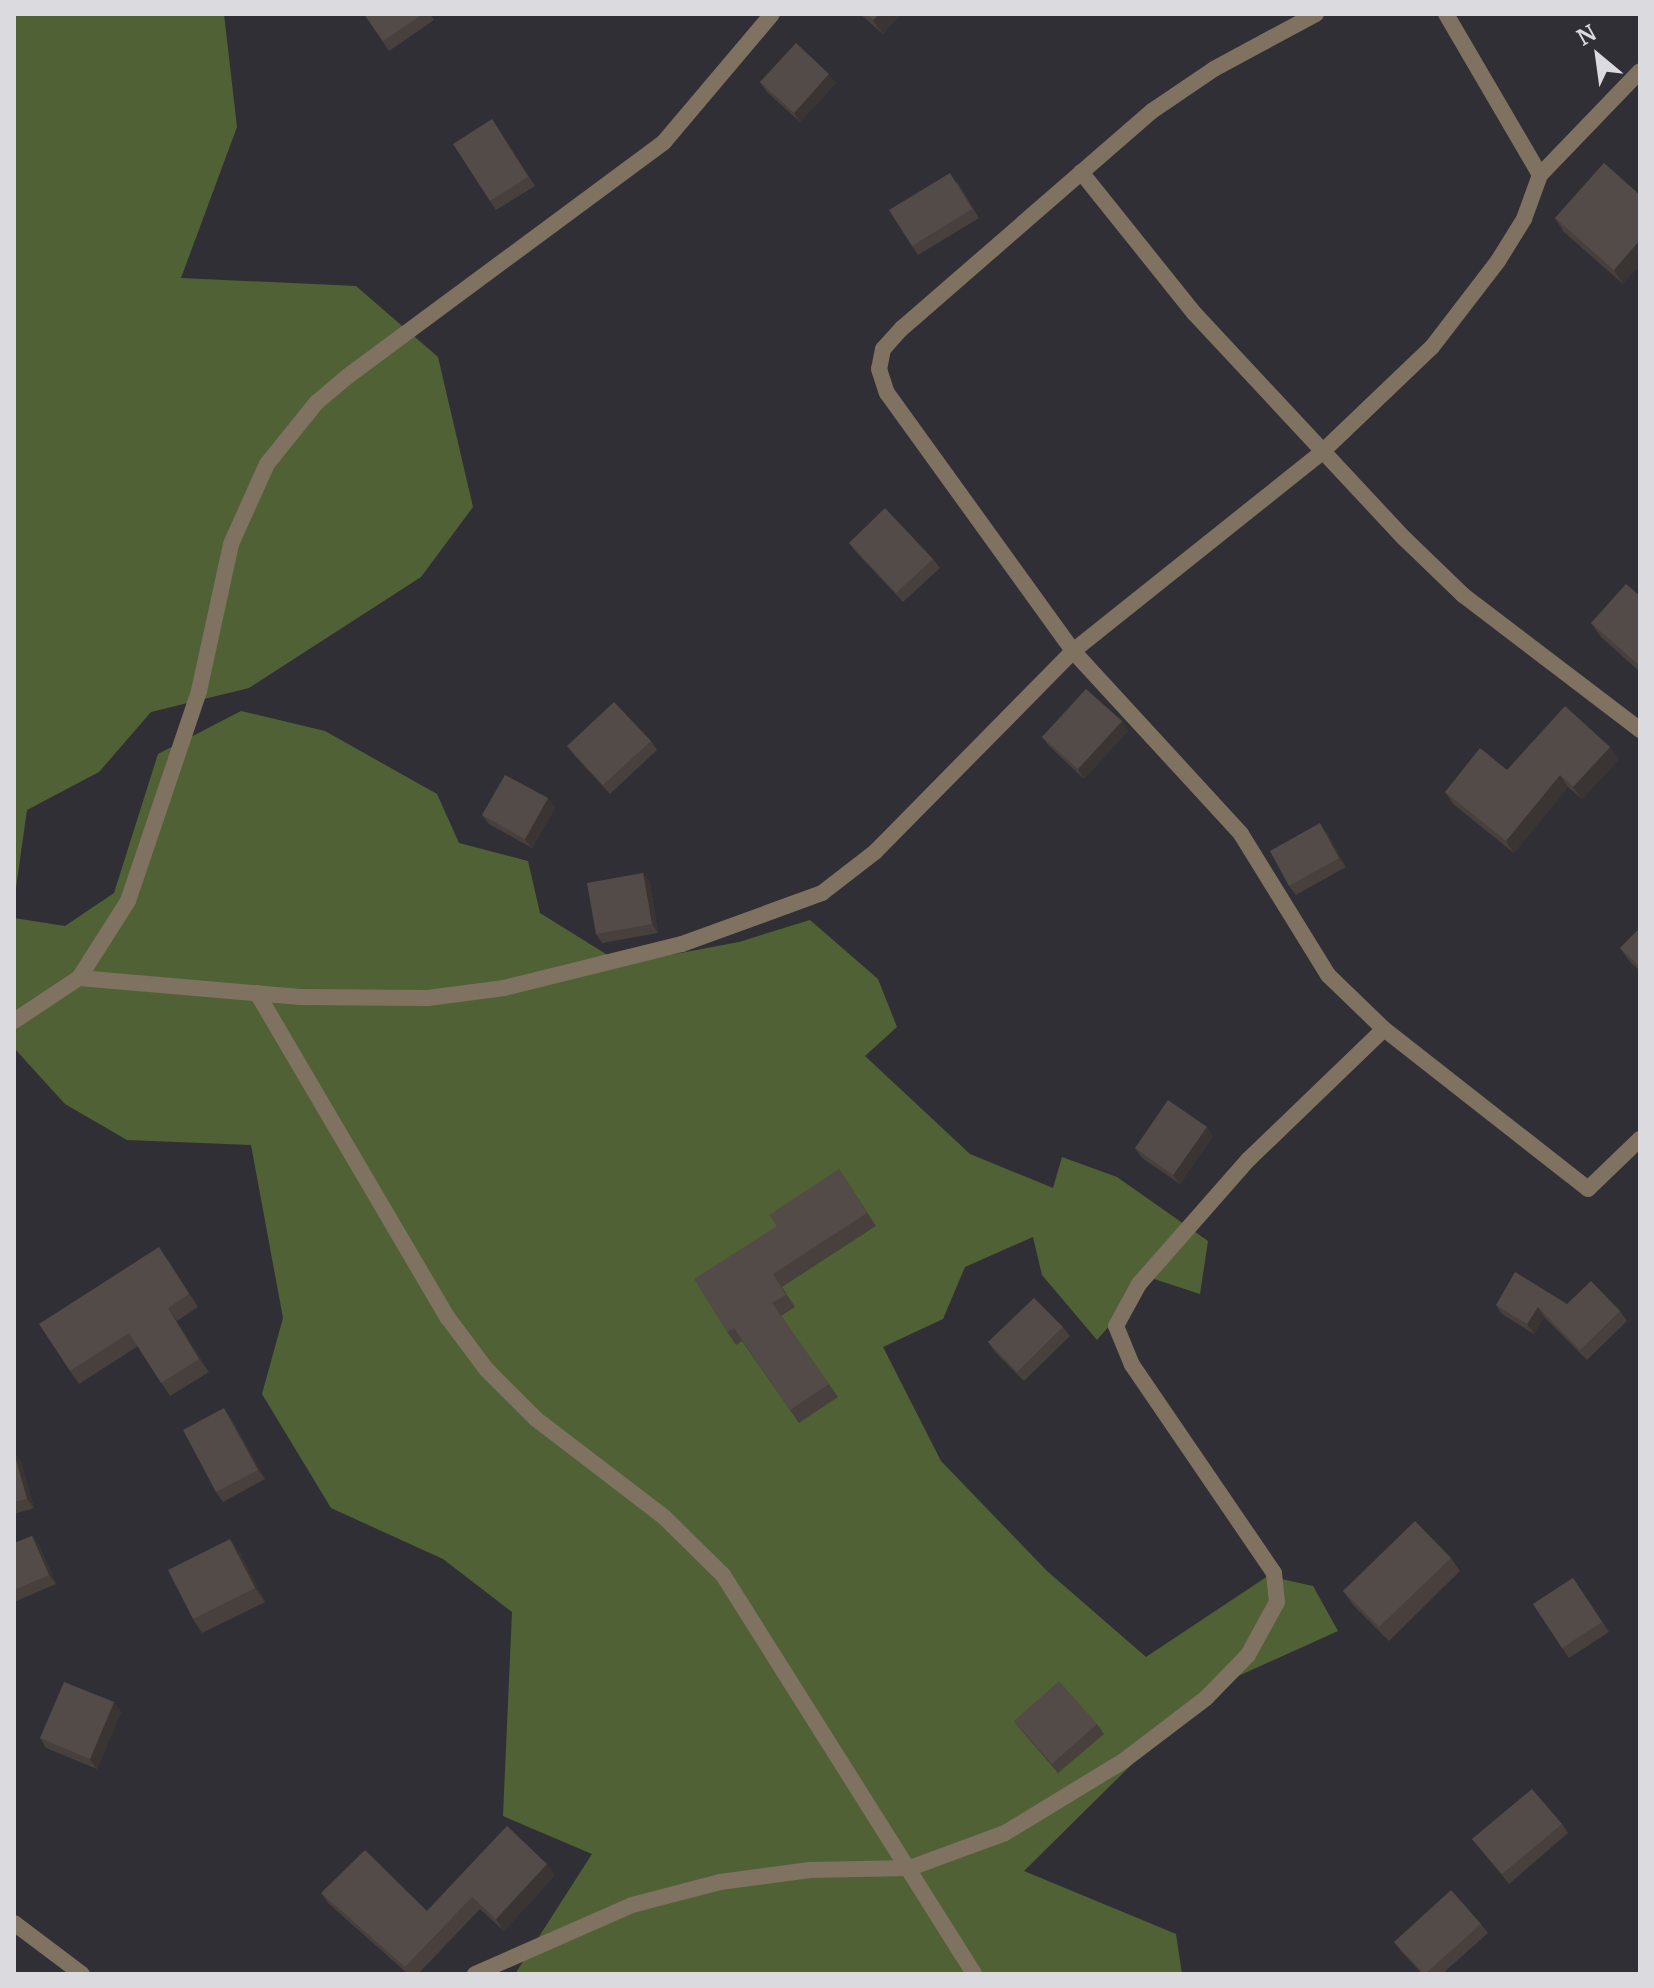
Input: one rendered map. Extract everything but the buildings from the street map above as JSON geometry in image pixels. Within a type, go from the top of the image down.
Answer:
[{"type":"street","points":[[14,1021],[79,978],[128,901],[168,793],[199,691],[231,544],[267,464],[316,403],[348,376],[664,142],[772,14]]},
{"type":"street","points":[[1316,14],[1182,89],[1081,172],[902,328],[883,349],[879,369],[887,393],[1073,651],[1226,816],[1256,855],[1308,947],[1384,1029],[1588,1189],[1640,1139]]},
{"type":"street","points":[[1446,14],[1540,175]]},
{"type":"street","points":[[79,978],[257,993],[428,998],[504,988],[770,916],[822,893],[875,852],[1073,651],[1321,453],[1432,347],[1469,301],[1524,219],[1540,175],[1640,71]]},
{"type":"street","points":[[1081,172],[1194,313],[1321,453],[1463,595],[1640,730]]},
{"type":"street","points":[[257,993],[448,1318],[486,1369],[536,1419],[706,1553],[745,1605],[974,1974]]},
{"type":"street","points":[[475,1974],[632,1905],[720,1882],[810,1870],[910,1868],[1005,1833],[1122,1762],[1206,1698],[1265,1632],[1277,1602],[1274,1573],[1132,1365],[1116,1326],[1139,1284],[1249,1159],[1384,1029]]},
{"type":"street","points":[[14,1923],[82,1974]]},
{"type":"green space","points":[[14,14],[224,14],[237,127],[181,278],[356,286],[438,357],[473,507],[421,577],[249,688],[151,712],[99,772],[27,810],[14,902]]},
{"type":"green space","points":[[241,711],[325,731],[437,794],[459,843],[528,861],[540,913],[622,964],[739,942],[810,920],[878,979],[897,1027],[865,1056],[970,1154],[1053,1188],[1062,1157],[1117,1177],[1208,1241],[1200,1294],[1151,1278],[1097,1340],[1042,1275],[1033,1237],[965,1267],[943,1319],[883,1347],[941,1461],[1047,1571],[1146,1657],[1268,1576],[1313,1586],[1338,1631],[1207,1690],[1024,1871],[1176,1934],[1182,1974],[515,1974],[592,1854],[503,1816],[512,1612],[443,1559],[331,1508],[262,1394],[283,1318],[251,1145],[127,1140],[65,1104],[14,1048],[14,918],[65,926],[114,893],[158,754]]}]
